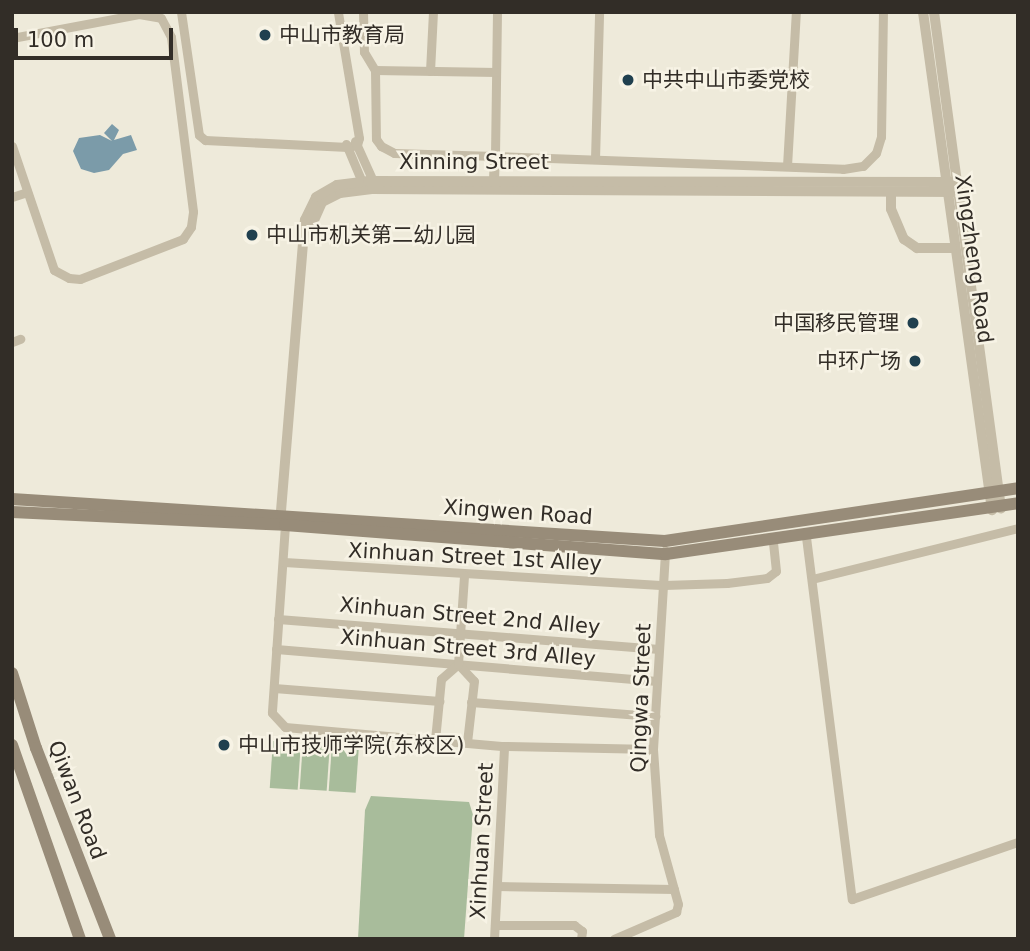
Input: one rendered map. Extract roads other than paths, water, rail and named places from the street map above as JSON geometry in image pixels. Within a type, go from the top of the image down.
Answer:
[{"type":"main road","name":"Xingwen Road","points":[[665,547],[995,495],[1018,488]]},
{"type":"main road","name":"Xingwen Road","points":[[15,498],[665,547],[806,537],[997,509],[1018,503]]},
{"type":"main road","name":"Xingwen Road","points":[[14,514],[283,520]]},
{"type":"main road","name":"Qiwan Road","points":[[12,673],[36,748],[110,939]]},
{"type":"main road","name":"Qiwan Road","points":[[12,745],[80,939]]},
{"type":"street","points":[[183,12],[199,135],[205,140],[351,143]]},
{"type":"street","points":[[336,12],[345,33],[351,143],[367,181]]},
{"type":"street","points":[[363,12],[364,52],[375,70],[376,139],[381,146],[394,153],[787,166],[863,166],[876,153],[881,138],[883,12]]},
{"type":"street","points":[[430,71],[433,12]]},
{"type":"street","points":[[494,181],[497,12]]},
{"type":"street","points":[[594,159],[599,12]]},
{"type":"street","points":[[787,166],[796,12]]},
{"type":"street","name":"Xingzheng Road","points":[[923,12],[952,248],[995,495]]},
{"type":"street","name":"Xingzheng Road","points":[[934,12],[997,509]]},
{"type":"street","points":[[12,38],[139,14],[161,18],[171,37],[194,212],[183,239],[80,279],[69,278],[54,270],[12,146]]},
{"type":"street","points":[[375,70],[496,72]]},
{"type":"street","name":"Xinning Street","points":[[283,520],[305,220],[316,197],[337,185],[367,181],[494,181],[957,187]]},
{"type":"street","points":[[653,749],[504,746],[285,727],[272,713],[284,562],[283,520],[312,222],[322,202],[340,193],[372,189],[891,192],[944,187]]},
{"type":"street","points":[[12,197],[27,192]]},
{"type":"street","points":[[891,192],[891,209],[904,239],[917,248],[952,248]]},
{"type":"street","points":[[812,579],[1018,528]]},
{"type":"street","points":[[806,537],[852,899],[1018,842]]},
{"type":"street","name":"Xinhuan Street 1st Alley","points":[[284,562],[464,575],[664,585],[767,578],[778,562],[773,541]]},
{"type":"street","name":"Qingwa Street","points":[[665,547],[653,749],[659,835],[674,889]]},
{"type":"street","points":[[435,740],[441,679],[458,664],[464,575]]},
{"type":"street","name":"Xinhuan Street 2nd Alley","points":[[278,618],[659,649]]},
{"type":"street","name":"Xinhuan Street 3rd Alley","points":[[276,649],[657,681]]},
{"type":"street","points":[[458,664],[474,681],[467,742]]},
{"type":"street","points":[[274,688],[439,701]]},
{"type":"street","points":[[471,702],[655,716]]},
{"type":"street","name":"Xinhuan Street","points":[[494,939],[504,746]]},
{"type":"street","points":[[497,886],[674,889],[676,912],[614,939]]},
{"type":"street","points":[[495,925],[574,925],[582,931],[581,939]]},
{"type":"water","points":[[112,124],[119,130],[114,140],[131,135],[137,150],[123,154],[109,170],[94,173],[81,169],[73,151],[79,138],[100,135],[112,141],[104,133]]},
{"type":"place","name":"中山市教育局","points":[[265,35]]},
{"type":"place","name":"中共中山市委党校","points":[[628,80]]},
{"type":"place","name":"中山市机关第二幼儿园","points":[[252,235]]},
{"type":"place","name":"中国移民管理","points":[[913,323]]},
{"type":"place","name":"中环广场","points":[[915,361]]},
{"type":"place","name":"中山市技师学院(东校区)","points":[[224,745]]}]
